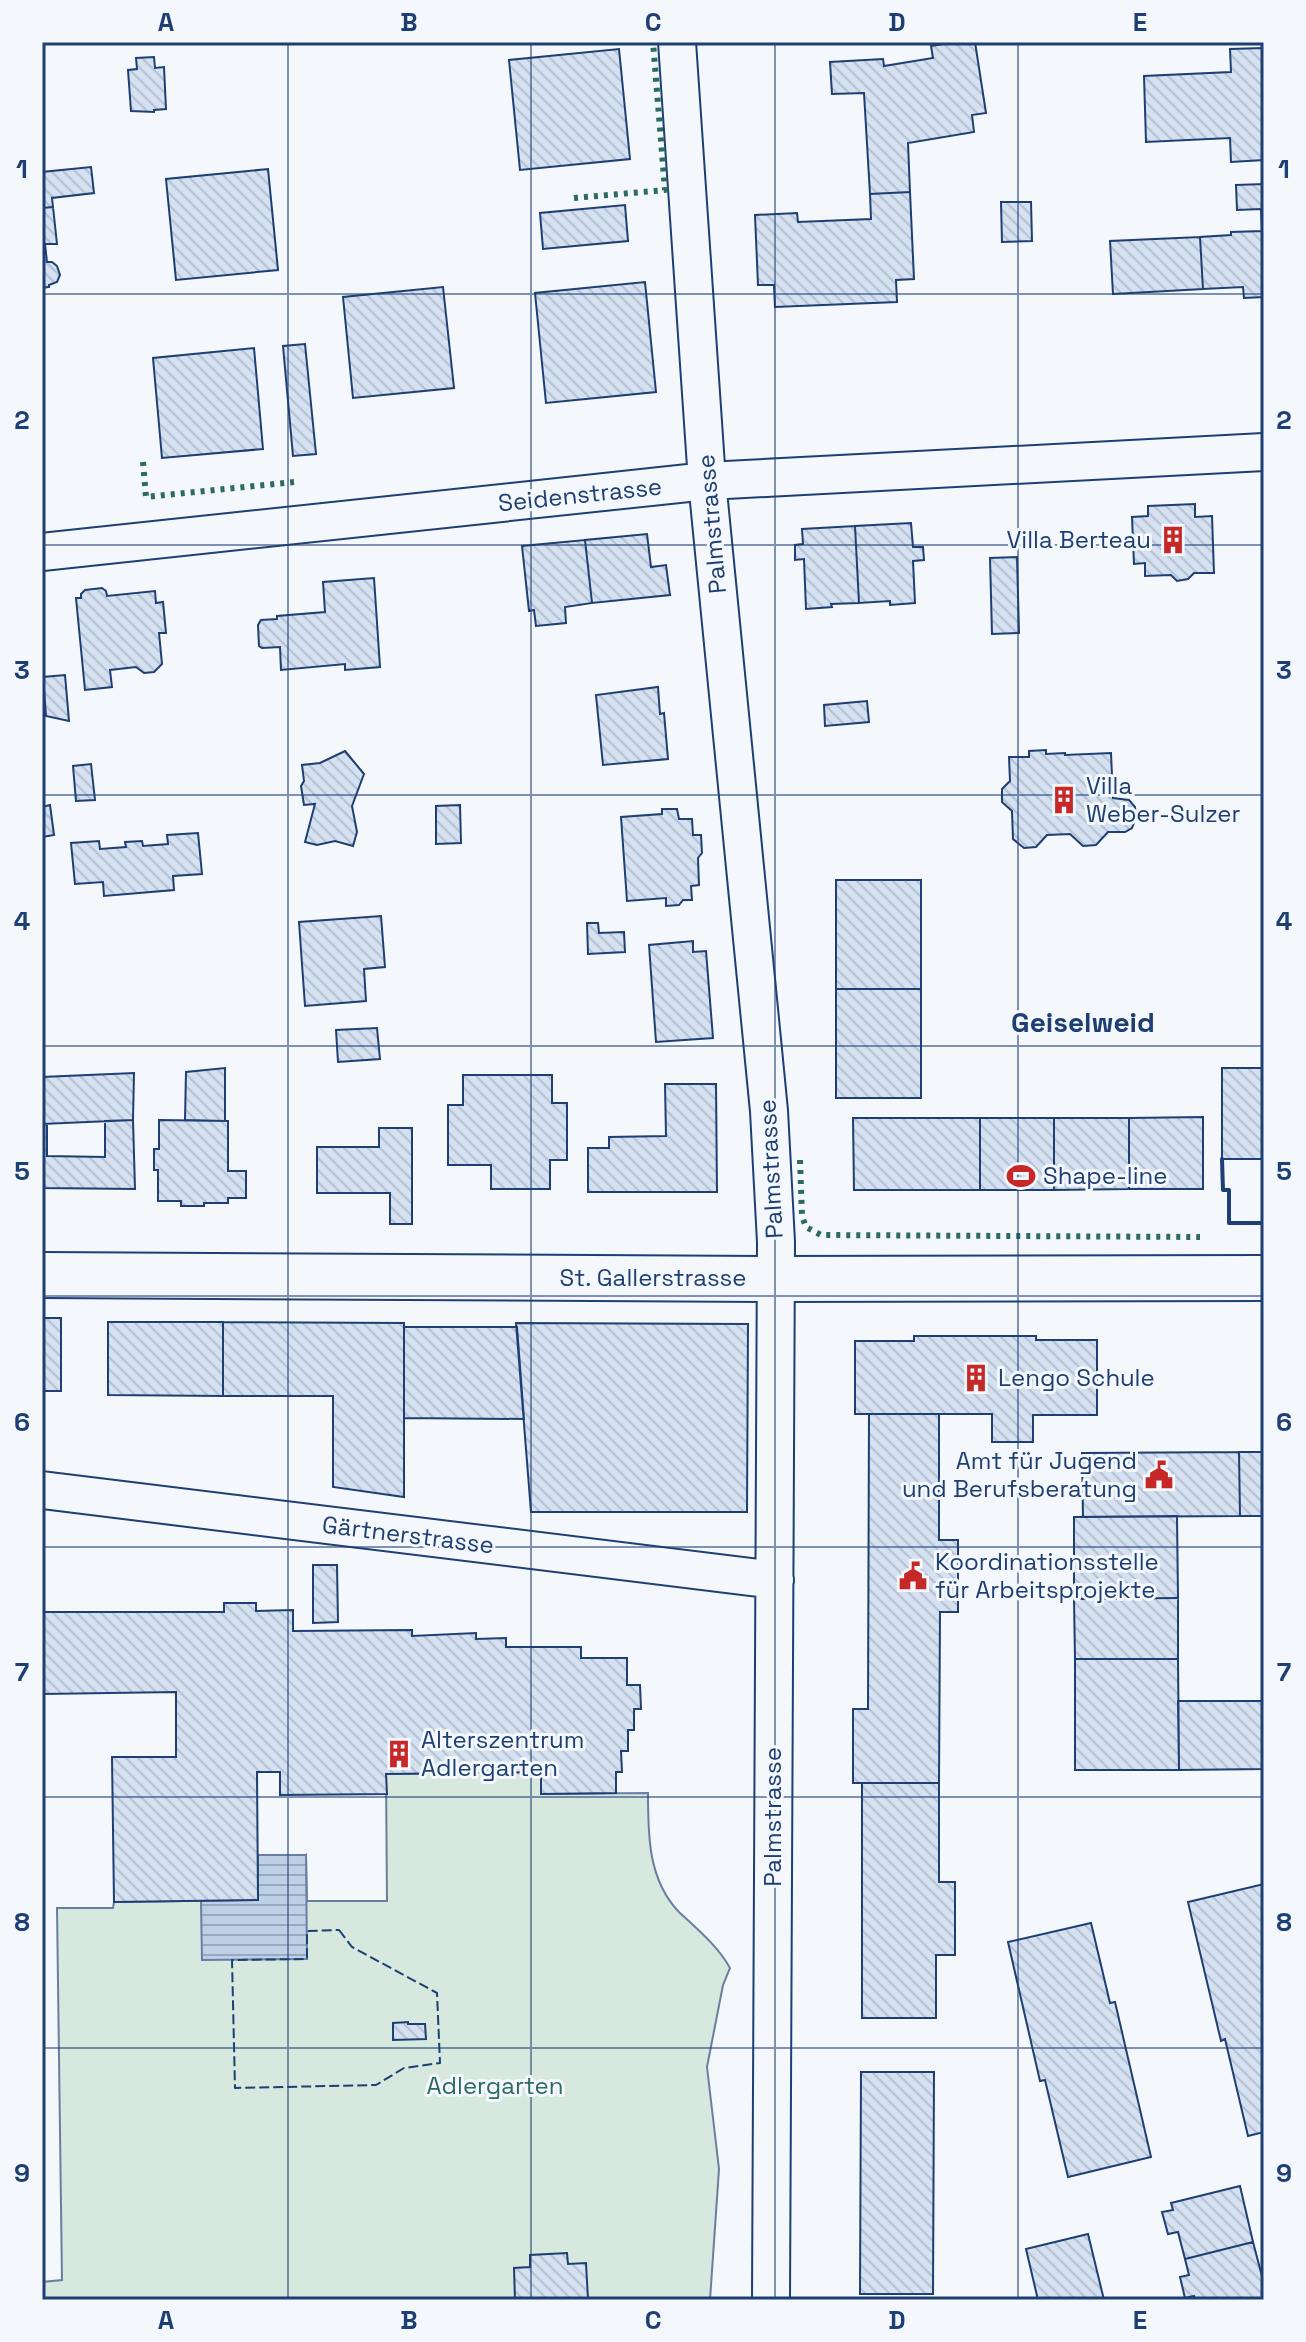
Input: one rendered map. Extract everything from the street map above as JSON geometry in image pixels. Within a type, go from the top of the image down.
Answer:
[{"type":"main road","name":"St. Gallerstrasse","points":[[42,1275],[1264,1278]]},
{"type":"street","name":"Palmstrasse","points":[[677,42],[707,481],[770,1122],[777,1279],[771,2300]]},
{"type":"street","name":"Seidenstrasse","points":[[42,552],[707,481],[1264,452]]},
{"type":"street","name":"Gärtnerstrasse","points":[[42,1490],[775,1580]]},
{"type":"green space","name":"Adlergarten","points":[[541,1772],[541,1794],[648,1793],[652,1856],[661,1886],[679,1912],[713,1945],[730,1968],[723,1985],[707,2067],[719,2169],[710,2300],[42,2300],[42,2282],[62,2280],[57,1908],[113,1908],[114,1902],[257,1900],[306,1855],[307,1901],[387,1901],[386,1774]]},
{"type":"water","points":[[258,1855],[306,1855],[307,1959],[202,1960],[201,1901],[258,1900]]},
{"type":"building","points":[[975,42],[986,113],[972,115],[974,132],[908,143],[910,192],[870,194],[864,93],[832,94],[830,62],[883,59],[884,66],[933,58],[931,46]]},
{"type":"building","points":[[1264,48],[1264,160],[1231,162],[1230,138],[1146,142],[1144,76],[1231,72],[1230,49]]},
{"type":"building","points":[[619,49],[630,159],[520,170],[509,60]]},
{"type":"building","points":[[154,57],[155,68],[164,67],[166,109],[131,111],[128,70],[137,69],[136,58]]},
{"type":"building","points":[[91,167],[94,193],[52,198],[53,207],[42,208],[42,172]]},
{"type":"building","points":[[268,169],[278,270],[176,280],[166,179]]},
{"type":"building","points":[[1264,184],[1264,297],[1244,298],[1243,287],[1203,289],[1200,237],[1262,231],[1261,209],[1237,210],[1236,185]]},
{"type":"building","points":[[910,192],[914,279],[896,280],[897,302],[775,307],[774,285],[758,285],[755,215],[797,213],[798,222],[871,219],[870,194]]},
{"type":"building","points":[[1001,202],[1031,202],[1032,241],[1002,242]]},
{"type":"building","points":[[625,205],[628,241],[543,249],[540,213]]},
{"type":"building","points":[[53,207],[57,244],[45,244],[47,262],[57,266],[60,275],[57,282],[42,288],[42,208]]},
{"type":"building","points":[[1200,237],[1203,289],[1113,294],[1110,241]]},
{"type":"building","points":[[645,282],[656,392],[546,403],[535,293]]},
{"type":"building","points":[[443,287],[454,388],[353,398],[343,297]]},
{"type":"building","points":[[305,344],[316,454],[293,456],[283,346]]},
{"type":"building","points":[[254,348],[263,449],[162,458],[153,358]]},
{"type":"building","name":"Villa Berteau","points":[[1195,504],[1195,517],[1212,516],[1214,573],[1194,573],[1188,579],[1177,581],[1171,575],[1145,576],[1145,563],[1134,564],[1132,517],[1148,516],[1148,506]]},
{"type":"building","points":[[911,523],[913,547],[923,547],[924,560],[913,561],[915,603],[859,603],[855,526]]},
{"type":"building","points":[[855,526],[859,603],[806,609],[804,559],[795,560],[795,545],[803,544],[802,529]]},
{"type":"building","points":[[647,534],[651,567],[666,565],[670,595],[592,603],[585,540]]},
{"type":"building","points":[[585,540],[592,603],[565,607],[566,623],[536,626],[534,610],[529,611],[522,546]]},
{"type":"building","points":[[1017,557],[1019,633],[992,634],[990,558]]},
{"type":"building","points":[[374,578],[380,667],[345,670],[345,664],[281,670],[280,647],[259,646],[258,625],[261,620],[325,612],[323,582]]},
{"type":"building","points":[[102,588],[107,596],[155,591],[156,603],[163,602],[166,633],[159,633],[162,664],[154,672],[144,673],[136,667],[110,670],[112,687],[85,690],[76,598],[81,598],[85,590]]},
{"type":"building","points":[[65,675],[69,721],[46,716],[43,677]]},
{"type":"building","points":[[658,687],[668,759],[603,765],[596,695]]},
{"type":"building","points":[[867,701],[869,722],[825,726],[824,705]]},
{"type":"building","name":"Villa Weber-Sulzer","points":[[1046,750],[1046,754],[1065,755],[1111,753],[1113,798],[1129,800],[1135,807],[1136,817],[1132,828],[1125,832],[1108,832],[1096,845],[1083,846],[1070,834],[1047,835],[1036,847],[1024,848],[1013,839],[1012,811],[1002,802],[1002,789],[1010,781],[1009,757],[1029,757],[1029,751]]},
{"type":"building","points":[[345,751],[364,774],[352,806],[357,832],[353,846],[335,841],[317,845],[305,842],[315,804],[304,805],[302,765],[320,763]]},
{"type":"building","points":[[91,764],[95,800],[76,801],[73,766]]},
{"type":"building","points":[[50,805],[54,835],[42,837],[42,807]]},
{"type":"building","points":[[460,805],[461,843],[436,844],[436,806]]},
{"type":"building","points":[[662,809],[677,809],[679,819],[692,819],[693,835],[701,835],[699,885],[691,886],[692,900],[683,900],[679,905],[666,906],[666,898],[627,901],[621,817],[662,814]]},
{"type":"building","points":[[198,833],[202,874],[173,876],[174,890],[104,896],[103,882],[75,884],[71,843],[99,841],[100,849],[126,847],[125,842],[142,841],[143,846],[168,844],[167,835]]},
{"type":"building","points":[[836,880],[921,880],[921,989],[836,989]]},
{"type":"building","points":[[381,916],[385,967],[364,969],[366,1001],[305,1006],[299,922]]},
{"type":"building","points":[[587,923],[598,923],[599,933],[624,932],[625,952],[588,954]]},
{"type":"building","points":[[693,941],[693,952],[706,951],[713,1038],[656,1042],[649,945]]},
{"type":"building","points":[[836,989],[921,989],[921,1098],[836,1098]]},
{"type":"building","points":[[377,1028],[380,1059],[338,1062],[336,1030]]},
{"type":"building","points":[[225,1068],[225,1121],[185,1120],[186,1072]]},
{"type":"building","points":[[1222,1068],[1264,1068],[1264,1159],[1222,1159]]},
{"type":"building","points":[[134,1073],[133,1120],[42,1124],[42,1077]]},
{"type":"building","points":[[463,1075],[552,1075],[552,1103],[567,1103],[567,1160],[550,1160],[550,1189],[491,1189],[491,1165],[448,1165],[448,1105],[463,1105]]},
{"type":"building","points":[[665,1084],[716,1084],[717,1192],[588,1192],[588,1148],[609,1148],[609,1137],[666,1136]]},
{"type":"building","points":[[1203,1117],[1203,1189],[1129,1189],[1129,1118]]},
{"type":"building","points":[[853,1118],[980,1118],[980,1190],[854,1190]]},
{"type":"building","points":[[980,1118],[1054,1118],[1054,1190],[980,1190]]},
{"type":"building","points":[[1054,1118],[1129,1118],[1129,1189],[1054,1190]]},
{"type":"building","points":[[133,1120],[135,1189],[42,1188],[42,1124],[47,1124],[47,1156],[105,1157],[105,1121]]},
{"type":"building","points":[[159,1120],[228,1121],[228,1171],[246,1171],[246,1198],[228,1198],[228,1203],[204,1203],[204,1206],[181,1206],[181,1201],[158,1201],[154,1149],[159,1149]]},
{"type":"building","points":[[379,1128],[412,1128],[412,1224],[390,1224],[390,1193],[317,1193],[317,1147],[379,1147]]},
{"type":"building","points":[[42,1318],[61,1318],[61,1391],[42,1391]]},
{"type":"building","points":[[108,1322],[223,1322],[223,1396],[108,1395]]},
{"type":"building","points":[[223,1322],[404,1323],[404,1497],[333,1487],[333,1396],[223,1396]]},
{"type":"building","points":[[516,1323],[748,1324],[747,1512],[531,1512]]},
{"type":"building","points":[[404,1327],[517,1327],[524,1419],[404,1418]]},
{"type":"building","name":"Lengo Schule","points":[[914,1336],[1036,1336],[1036,1340],[1097,1340],[1097,1415],[1033,1415],[1033,1442],[992,1442],[992,1414],[855,1414],[855,1341],[914,1341]]},
{"type":"building","name":"Koordinationsstelle für Arbeitsprojekte","points":[[869,1414],[939,1414],[939,1540],[958,1540],[958,1612],[940,1612],[939,1783],[853,1783],[853,1709],[868,1709]]},
{"type":"building","points":[[1239,1452],[1240,1516],[1083,1517],[1082,1453]]},
{"type":"building","points":[[1239,1452],[1264,1452],[1264,1516],[1240,1516]]},
{"type":"building","points":[[1177,1516],[1178,1598],[1074,1599],[1074,1517]]},
{"type":"building","points":[[313,1565],[337,1565],[338,1622],[313,1623]]},
{"type":"building","points":[[1178,1598],[1178,1659],[1075,1659],[1074,1599]]},
{"type":"building","name":"Alterszentrum Adlergarten","points":[[224,1603],[256,1603],[256,1611],[293,1610],[293,1631],[412,1630],[412,1636],[476,1633],[476,1639],[506,1638],[506,1647],[581,1647],[581,1658],[627,1658],[627,1685],[640,1685],[641,1709],[634,1709],[634,1730],[628,1730],[628,1751],[621,1751],[622,1772],[616,1772],[616,1793],[541,1794],[541,1772],[386,1774],[387,1794],[280,1795],[280,1772],[257,1772],[258,1900],[114,1902],[112,1757],[176,1757],[176,1692],[42,1694],[42,1612],[224,1612]]},
{"type":"building","points":[[1075,1659],[1178,1659],[1179,1770],[1075,1770]]},
{"type":"building","points":[[1178,1701],[1264,1701],[1264,1769],[1179,1770]]},
{"type":"building","points":[[862,1783],[939,1783],[939,1882],[955,1882],[955,1955],[936,1955],[936,2018],[862,2018]]},
{"type":"building","points":[[1264,1884],[1264,2132],[1248,2136],[1225,2039],[1221,2041],[1188,1902]]},
{"type":"building","points":[[1091,1923],[1110,2003],[1115,2002],[1151,2157],[1068,2177],[1045,2080],[1040,2081],[1008,1942]]},
{"type":"building","points":[[393,2023],[425,2024],[426,2039],[393,2040]]},
{"type":"building","points":[[861,2072],[934,2072],[933,2294],[860,2294]]},
{"type":"building","points":[[1240,2186],[1253,2242],[1185,2259],[1178,2232],[1168,2234],[1162,2212],[1173,2210],[1171,2203]]},
{"type":"building","points":[[1088,2234],[1104,2300],[1038,2300],[1026,2249]]},
{"type":"building","points":[[1253,2242],[1264,2284],[1264,2298],[1185,2298],[1180,2277],[1189,2275],[1185,2259]]},
{"type":"building","points":[[567,2253],[568,2264],[586,2263],[588,2299],[515,2300],[514,2268],[530,2267],[530,2255]]},
{"type":"hedge","points":[[574,198],[665,190],[653,42]]},
{"type":"hedge","points":[[143,462],[146,497],[294,482]]},
{"type":"hedge","points":[[800,1160],[802,1216],[806,1227],[821,1235],[1200,1237]]},
{"type":"fence","points":[[339,1930],[352,1947],[437,1993],[440,2063],[404,2068],[376,2085],[235,2088],[232,1960],[307,1959],[307,1931],[339,1930]]},
{"type":"wall","points":[[1222,1159],[1223,1190],[1229,1190],[1229,1223],[1264,1223]]},
{"type":"place","name":"Villa Berteau","points":[[1173,540]]},
{"type":"place","name":"Villa Weber-Sulzer","points":[[1064,800]]},
{"type":"place","name":"Shape-line","points":[[1021,1176]]},
{"type":"place","name":"Lengo Schule","points":[[976,1378]]},
{"type":"place","name":"Amt für Jugend und Berufsberatung","points":[[1159,1475]]},
{"type":"place","name":"Koordinationsstelle für Arbeitsprojekte","points":[[913,1576]]},
{"type":"place","name":"Alterszentrum Adlergarten","points":[[399,1754]]},
{"type":"district","name":"Geiselweid","points":[[1083,1022]]}]
